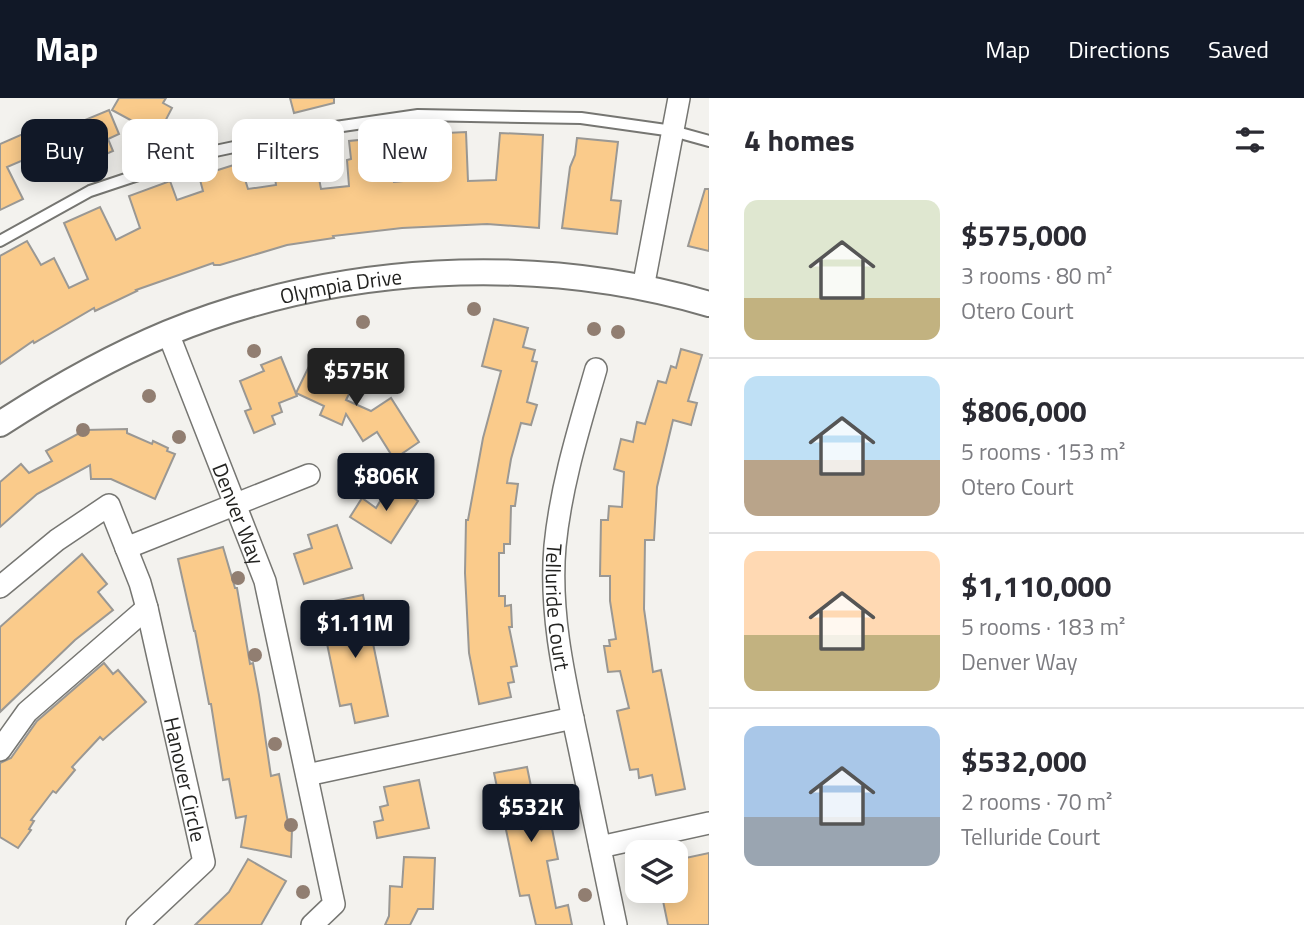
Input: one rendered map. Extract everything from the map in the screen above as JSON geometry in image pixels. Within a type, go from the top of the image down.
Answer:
[{"type":"street","points":[[643,288],[679,98]]},
{"type":"street","name":"Olympia Drive","points":[[0,424],[101,363],[169,333],[234,310],[291,294],[349,283],[467,273],[526,274],[603,281],[709,303]]},
{"type":"street","name":"Denver Way","points":[[169,333],[265,581],[334,904],[312,925]]},
{"type":"street","name":"Telluride Court","points":[[596,369],[561,500],[555,548],[554,596],[558,645],[617,925]]},
{"type":"street","points":[[126,548],[309,475]]},
{"type":"street","name":"Hanover Circle","points":[[0,587],[57,540],[109,505],[147,608],[204,862],[137,925]]},
{"type":"street","points":[[0,750],[27,712],[147,608]]},
{"type":"street","points":[[307,775],[573,718]]},
{"type":"street","points":[[600,847],[709,824]]},
{"type":"lane","points":[[0,241],[90,191],[201,154],[315,130],[418,115],[581,118],[673,131],[709,141]]},
{"type":"building","points":[[119,98],[166,98],[163,103],[172,108],[166,119],[129,119],[112,110]]},
{"type":"building","points":[[290,98],[334,98],[334,103],[294,113]]},
{"type":"building","points":[[109,110],[119,134],[108,139],[108,119],[87,119]]},
{"type":"building","points":[[466,132],[468,181],[496,180],[500,133],[543,135],[539,228],[487,224],[402,228],[333,236],[334,238],[287,245],[220,265],[213,263],[136,290],[95,311],[94,308],[34,343],[33,341],[0,364],[0,256],[27,241],[41,265],[54,258],[69,288],[88,279],[64,223],[100,207],[116,240],[140,228],[129,196],[170,182],[177,200],[203,191],[201,182],[218,182],[218,170],[232,166],[232,182],[246,182],[248,189],[276,185],[276,182],[320,182],[321,189],[349,186],[349,141],[358,140],[358,182],[452,182],[452,133]]},
{"type":"building","points":[[21,135],[21,161],[7,167],[23,199],[0,210],[0,144]]},
{"type":"building","points":[[577,138],[618,142],[611,200],[621,201],[617,234],[562,228],[570,167]]},
{"type":"building","points":[[108,139],[113,151],[108,153]]},
{"type":"building","points":[[705,189],[709,189],[709,251],[688,246]]},
{"type":"building","points":[[494,319],[528,328],[523,347],[535,350],[532,361],[537,362],[527,402],[537,405],[531,425],[521,423],[511,459],[507,483],[518,484],[515,506],[511,506],[510,544],[504,544],[504,553],[499,553],[499,596],[505,596],[505,606],[511,605],[512,627],[509,627],[517,666],[511,667],[514,682],[508,683],[511,697],[479,704],[469,653],[465,573],[466,520],[483,438],[501,371],[482,366]]},
{"type":"building","points":[[681,349],[702,355],[688,401],[697,403],[691,425],[673,420],[657,487],[654,540],[645,540],[644,609],[653,672],[661,670],[685,789],[656,795],[652,775],[639,778],[638,769],[630,770],[617,711],[629,708],[620,671],[608,672],[604,646],[610,646],[609,640],[616,639],[610,601],[610,576],[600,576],[601,520],[608,520],[609,506],[622,507],[624,472],[614,469],[621,439],[633,442],[637,422],[645,424],[658,381],[666,383],[671,366],[676,368]]},
{"type":"building","points":[[281,357],[297,396],[279,403],[282,412],[272,416],[275,424],[254,433],[245,411],[251,409],[240,381],[264,371],[261,365]]},
{"type":"building","points":[[313,358],[357,378],[346,400],[371,411],[391,398],[419,442],[394,459],[377,432],[363,441],[346,414],[342,425],[320,415],[324,406],[296,393]]},
{"type":"building","points":[[127,429],[127,433],[152,444],[153,441],[175,454],[155,499],[111,479],[91,479],[90,465],[37,494],[0,527],[0,482],[21,464],[29,473],[52,461],[46,451],[85,430]]},
{"type":"building","points":[[391,483],[418,501],[391,543],[350,517],[362,498],[376,508]]},
{"type":"building","points":[[337,525],[352,568],[304,584],[294,554],[312,548],[308,535]]},
{"type":"building","points":[[223,547],[237,588],[250,664],[253,663],[271,776],[279,774],[289,828],[292,829],[291,857],[241,847],[246,816],[236,818],[229,779],[223,780],[211,704],[178,559]]},
{"type":"building","points":[[82,554],[107,584],[98,592],[113,610],[75,640],[0,712],[0,627]]},
{"type":"building","points":[[363,595],[388,716],[355,723],[351,704],[340,706],[325,634],[335,632],[329,602]]},
{"type":"building","points":[[104,663],[113,674],[118,670],[146,702],[103,740],[100,737],[72,767],[75,770],[56,793],[53,791],[31,820],[34,821],[29,829],[31,830],[18,848],[0,837],[0,763],[11,758],[37,721]]},
{"type":"building","points":[[527,767],[533,796],[545,793],[558,859],[547,861],[556,908],[568,905],[572,925],[536,925],[529,895],[520,896],[494,773]]},
{"type":"building","points":[[419,780],[429,828],[377,838],[374,822],[383,820],[380,807],[388,805],[384,787]]},
{"type":"building","points":[[709,853],[709,925],[668,925],[663,903],[688,903],[688,857]]},
{"type":"building","points":[[404,857],[435,858],[433,909],[418,909],[410,925],[385,925],[389,916],[390,886],[402,887]]},
{"type":"building","points":[[248,859],[286,881],[261,925],[195,925],[229,892]]}]
